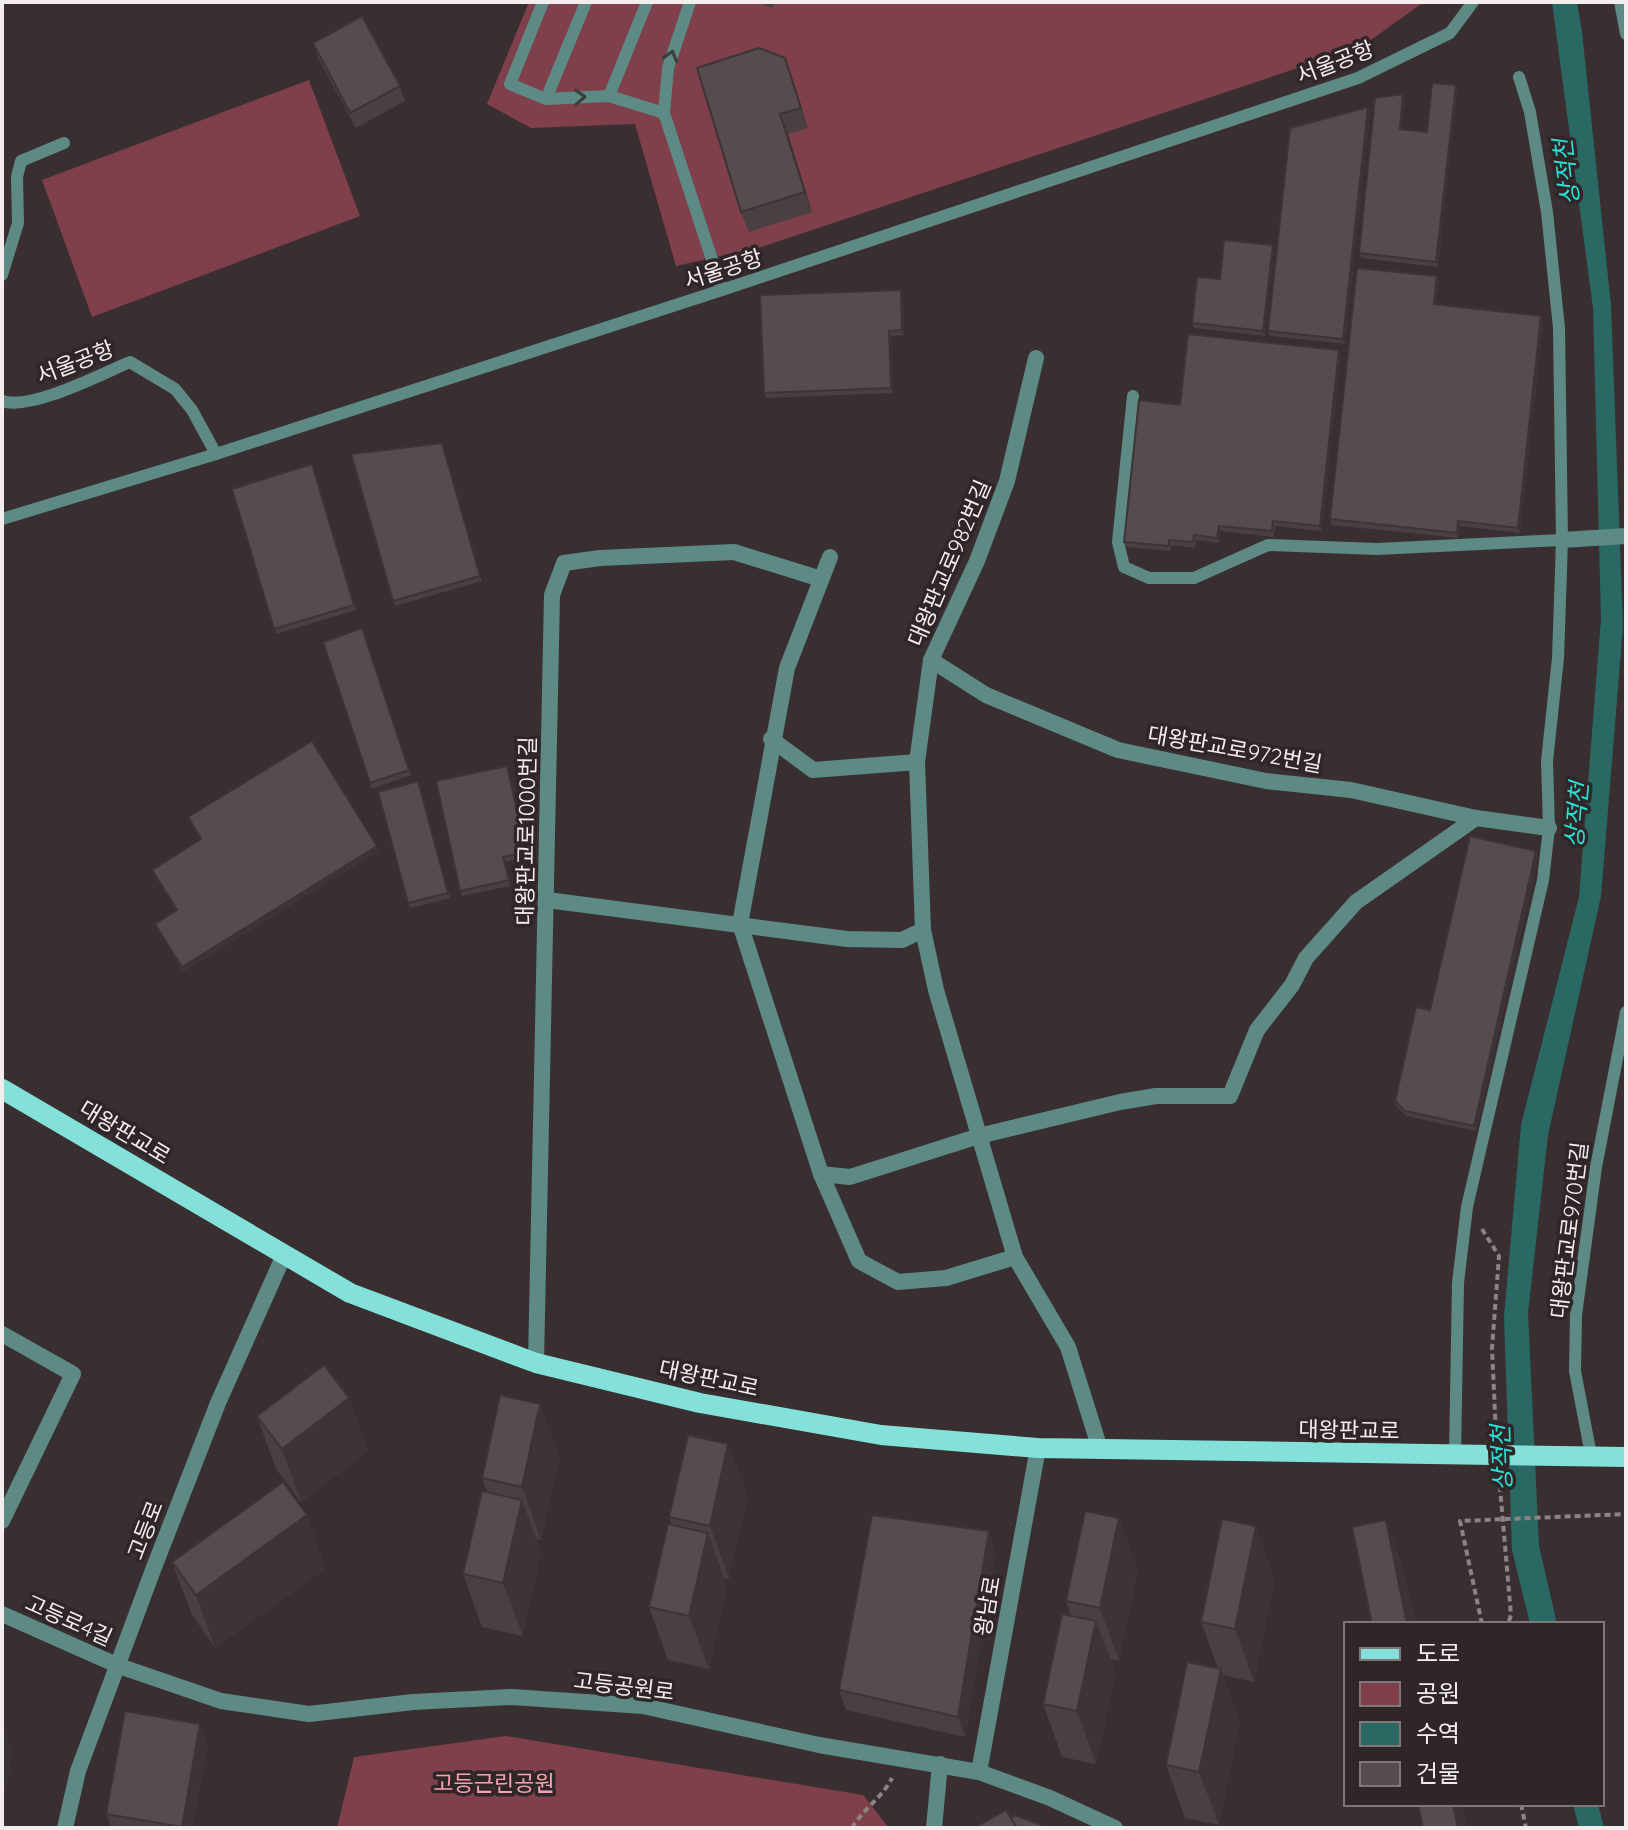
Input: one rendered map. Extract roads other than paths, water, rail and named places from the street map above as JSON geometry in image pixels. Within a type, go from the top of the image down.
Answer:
[{"type":"main road","name":"대왕판교로","points":[[2,1089],[350,1293],[536,1363],[700,1403],[881,1435],[1038,1448],[1582,1455]]},
{"type":"main road","points":[[1582,1455],[1626,1457]]},
{"type":"street","name":"대왕판교로982번길","points":[[1036,358],[1007,481],[977,561],[931,660],[917,762],[923,930],[1015,1257],[1068,1347],[1100,1449]]},
{"type":"street","points":[[1568,540],[1626,536]]},
{"type":"street","name":"대왕판교로1000번길","points":[[536,1363],[552,595],[564,563],[600,558],[734,552],[821,579]]},
{"type":"street","points":[[830,557],[787,668],[771,739],[758,843],[740,924],[821,1174],[859,1261],[898,1282],[946,1278],[1015,1257]]},
{"type":"street","name":"대왕판교로972번길","points":[[931,660],[986,695],[1118,750],[1266,781],[1351,790],[1476,818],[1549,828]]},
{"type":"street","points":[[771,739],[813,770],[917,762]]},
{"type":"street","points":[[821,1174],[850,1177],[979,1136],[1120,1102],[1156,1096],[1230,1096],[1257,1030],[1292,985],[1306,958],[1356,902],[1476,818]]},
{"type":"street","points":[[547,900],[847,939],[902,940],[923,930]]},
{"type":"street","name":"고등로","points":[[65,1828],[78,1771],[218,1403],[284,1255]]},
{"type":"street","points":[[2,1334],[73,1374],[2,1521]]},
{"type":"street","name":"왕남로","points":[[979,1772],[1038,1448]]},
{"type":"street","name":"고등로4길","points":[[2,1614],[119,1666]]},
{"type":"street","name":"고등공원로","points":[[119,1666],[221,1701],[309,1714],[413,1702],[512,1697],[643,1706],[819,1745],[979,1772],[1050,1798],[1115,1828]]},
{"type":"street","points":[[934,1828],[940,1764]]},
{"type":"lane","points":[[543,2],[510,84],[546,99],[609,96],[664,113]]},
{"type":"lane","points":[[546,99],[586,2]]},
{"type":"lane","points":[[609,96],[647,2]]},
{"type":"lane","points":[[690,2],[668,68],[664,113],[722,290]]},
{"type":"lane","name":"서울공항","points":[[2,401],[12,405],[51,394],[130,362],[175,389],[192,410],[216,454],[722,290],[1358,78],[1450,33],[1473,2]]},
{"type":"lane","points":[[1620,2],[1626,34]]},
{"type":"lane","points":[[1455,1455],[1458,1283],[1467,1207],[1543,880],[1549,828],[1547,761],[1568,540],[1559,328],[1547,212],[1530,112],[1519,77]]},
{"type":"lane","points":[[2,275],[18,223],[17,177],[21,161],[64,143]]},
{"type":"lane","points":[[1133,396],[1118,542],[1124,567],[1149,578],[1194,578],[1268,545],[1391,549],[1568,540]]},
{"type":"lane","points":[[2,519],[216,454]]},
{"type":"lane","name":"대왕판교로970번길","points":[[1582,1455],[1575,1371],[1576,1315],[1592,1193],[1626,1012]]},
{"type":"water","points":[[1552,2],[1577,2],[1582,32],[1611,305],[1623,626],[1601,896],[1548,1135],[1528,1313],[1539,1546],[1557,1622],[1530,1622],[1512,1550],[1504,1317],[1521,1125],[1579,897],[1601,619],[1593,308]]},
{"type":"water","points":[[1574,1806],[1598,1806],[1604,1828],[1579,1828]]},
{"type":"water label","name":"상적천","points":[[1567,172]]},
{"type":"water label","name":"상적천","points":[[1577,815]]},
{"type":"water label","name":"상적천","points":[[1502,1458]]},
{"type":"park label","name":"고등근린공원","points":[[494,1783]]}]
